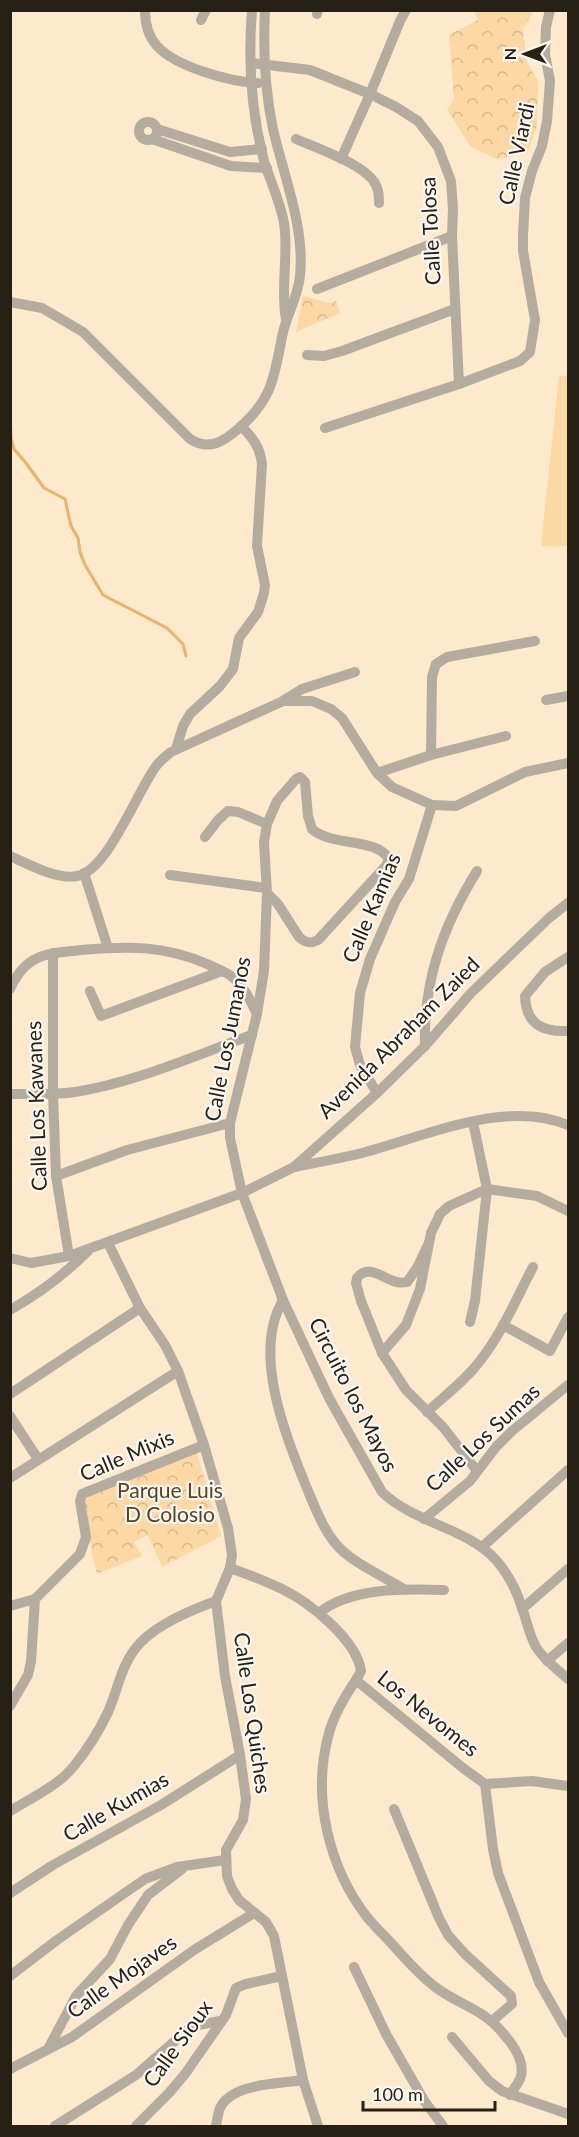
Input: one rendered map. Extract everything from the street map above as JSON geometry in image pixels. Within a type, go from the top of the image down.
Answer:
[{"type":"street","points":[[146,10],[145,20],[151,38],[166,53],[193,67],[219,76],[267,84]]},
{"type":"street","points":[[252,10],[251,83],[262,149],[284,223],[282,301],[286,320]]},
{"type":"street","points":[[10,302],[42,308],[83,332],[190,439],[198,444],[212,445],[241,426],[263,404],[269,393],[286,320],[296,302],[300,276],[299,236],[273,126],[267,84],[265,10]]},
{"type":"street","points":[[341,159],[406,10]]},
{"type":"street","name":"Calle Viardi","points":[[459,384],[520,361],[530,352],[534,320],[523,251],[525,198],[542,146],[547,121],[550,81],[545,54],[546,27],[550,10]]},
{"type":"street","name":"Calle Tolosa","points":[[251,63],[310,70],[370,94],[418,121],[438,147],[451,181],[459,384]]},
{"type":"street","points":[[262,149],[230,152],[155,134],[231,166],[267,168]]},
{"type":"street","points":[[296,139],[341,159],[369,175],[377,187],[379,202]]},
{"type":"street","points":[[317,289],[452,236]]},
{"type":"street","points":[[308,355],[324,356],[342,351],[455,309]]},
{"type":"street","points":[[325,428],[459,384]]},
{"type":"street","points":[[176,749],[183,726],[190,714],[220,686],[233,669],[239,638],[258,612],[264,593],[265,585],[257,546],[261,454],[255,440],[241,426]]},
{"type":"street","points":[[431,755],[432,677],[436,664],[447,657],[535,641]]},
{"type":"street","points":[[10,856],[44,871],[66,876],[84,873],[102,856],[158,763],[176,749],[281,702],[318,682],[355,672]]},
{"type":"street","points":[[546,700],[568,696]]},
{"type":"street","points":[[281,702],[312,701],[331,709],[342,718],[377,773],[393,787],[432,805],[456,806],[525,772],[568,763]]},
{"type":"street","points":[[377,773],[431,755],[506,736]]},
{"type":"street","points":[[170,875],[267,890],[299,937],[303,941],[313,943],[390,861],[387,855],[374,848],[324,837],[312,829],[308,816],[305,782],[300,777],[291,784],[278,801],[267,824],[238,812],[228,811],[205,837]]},
{"type":"street","name":"Calle Kamias","points":[[378,1093],[356,1056],[355,1036],[360,993],[370,959],[395,902],[409,879],[432,805]]},
{"type":"street","name":"Calle Los Jumanos","points":[[242,1192],[231,1148],[230,1123],[257,1014],[264,972],[267,890],[264,842],[267,824]]},
{"type":"street","points":[[425,1046],[424,1019],[431,972],[442,939],[477,871]]},
{"type":"street","points":[[84,873],[108,948]]},
{"type":"street","name":"Avenida Abraham Zaied","points":[[10,1258],[31,1263],[69,1256],[91,1249],[242,1192],[294,1167],[378,1093],[425,1046],[471,993],[541,925],[568,903]]},
{"type":"street","points":[[10,989],[16,977],[28,963],[53,953],[133,947],[176,952],[222,971],[242,986],[257,1014]]},
{"type":"street","name":"Calle Los Kawanes","points":[[53,953],[53,1093],[57,1176],[69,1256]]},
{"type":"street","points":[[568,957],[545,972],[525,996],[525,1006],[530,1017],[539,1027],[552,1031],[568,1031]]},
{"type":"street","points":[[90,991],[101,1016],[222,971]]},
{"type":"street","points":[[10,1094],[75,1092],[126,1080],[252,1035]]},
{"type":"street","points":[[294,1167],[357,1154],[473,1122],[529,1115],[568,1125]]},
{"type":"street","points":[[470,1322],[475,1301],[487,1189],[473,1122]]},
{"type":"street","points":[[57,1176],[127,1150],[230,1123]]},
{"type":"street","points":[[477,1470],[443,1427],[406,1390],[382,1353],[361,1300],[356,1283],[357,1278],[370,1271],[399,1283],[407,1282],[417,1268],[440,1214],[449,1206],[487,1189],[537,1196],[568,1211]]},
{"type":"street","name":"Circuito los Mayos","points":[[242,1192],[283,1300],[329,1398],[375,1482],[389,1499],[423,1519],[482,1547],[506,1575],[536,1647],[547,1661],[568,1679]]},
{"type":"street","points":[[108,1243],[140,1308],[165,1345],[178,1371],[204,1444],[228,1528],[232,1555],[230,1568]]},
{"type":"street","points":[[382,1353],[406,1325],[420,1289],[429,1243]]},
{"type":"street","points":[[10,1310],[34,1297],[64,1275],[91,1249]]},
{"type":"street","points":[[428,1412],[475,1366],[503,1325],[533,1267]]},
{"type":"street","points":[[283,1300],[275,1313],[272,1327],[274,1387],[282,1422],[319,1516],[336,1544],[347,1554],[404,1589]]},
{"type":"street","points":[[10,1394],[140,1308]]},
{"type":"street","points":[[503,1325],[550,1351],[568,1317]]},
{"type":"street","points":[[10,1478],[38,1458],[178,1371]]},
{"type":"street","name":"Calle Los Sumas","points":[[423,1519],[460,1490],[512,1431],[568,1385]]},
{"type":"street","points":[[10,1416],[38,1458]]},
{"type":"street","name":"Calle Mixis","points":[[35,1599],[72,1564],[84,1546],[86,1537],[80,1495],[204,1444]]},
{"type":"street","points":[[482,1547],[568,1470]]},
{"type":"street","name":"Calle Los Quiches","points":[[225,1860],[226,1850],[243,1820],[245,1809],[240,1755],[225,1676],[216,1601],[230,1568]]},
{"type":"street","name":"Los Nevomes","points":[[230,1568],[284,1590],[319,1613],[349,1643],[358,1657],[362,1671],[356,1680],[485,1784]]},
{"type":"street","points":[[522,1609],[568,1569]]},
{"type":"street","points":[[319,1613],[340,1599],[404,1589],[444,1590]]},
{"type":"street","points":[[10,1606],[35,1599],[28,1675],[10,1706]]},
{"type":"street","points":[[10,1811],[57,1781],[72,1768],[108,1712],[135,1649],[183,1613],[216,1601]]},
{"type":"street","points":[[547,1661],[568,1643]]},
{"type":"street","points":[[356,1680],[336,1713],[324,1757],[324,1811],[327,1833],[335,1858],[367,1918],[394,1945],[409,1965],[450,1998],[492,2021],[510,2041],[520,2062],[520,2078],[510,2095]]},
{"type":"street","name":"Calle Kumias","points":[[10,1893],[53,1865],[161,1805],[240,1755]]},
{"type":"street","points":[[568,1786],[532,1781],[485,1784],[498,1873],[539,1982],[568,2033]]},
{"type":"street","points":[[394,1809],[448,1935],[465,1954],[511,1996],[512,2004],[492,2021]]},
{"type":"street","points":[[10,1976],[57,1940],[145,1879],[160,1872],[225,1860],[227,1876],[239,1900],[270,1928],[303,2080],[318,2127]]},
{"type":"street","points":[[48,2050],[76,1996],[110,1959],[128,1925],[148,1895],[186,1866]]},
{"type":"street","name":"Calle Mojaves","points":[[10,2069],[72,2037],[194,1950],[254,1913]]},
{"type":"street","points":[[354,1967],[386,2034],[425,2102],[443,2127]]},
{"type":"street","name":"Calle Sioux","points":[[136,2127],[185,2074],[226,2015],[236,1988],[282,1976]]},
{"type":"street","points":[[55,2127],[136,2075],[192,2026],[220,2021]]},
{"type":"street","points":[[452,2037],[489,2081],[510,2095],[568,2112]]},
{"type":"street","points":[[216,2127],[219,2109],[232,2094],[243,2089],[303,2080]]},
{"type":"green space","points":[[474,11],[534,11],[523,29],[527,63],[538,81],[537,125],[528,153],[497,159],[470,146],[447,110],[454,99],[449,35],[478,20]]},
{"type":"green space","points":[[303,296],[330,303],[336,301],[340,313],[296,332]]},
{"type":"green space","points":[[559,376],[568,376],[568,546],[541,546]]},
{"type":"green space","name":"Parque Luis D Colosio","points":[[196,1450],[221,1536],[162,1567],[148,1535],[134,1542],[142,1556],[97,1574],[88,1535],[84,1497]]},
{"type":"waterway","points":[[10,415],[14,449],[44,488],[65,499],[71,526],[78,538],[85,565],[103,595],[167,628],[183,644],[186,656]]}]
